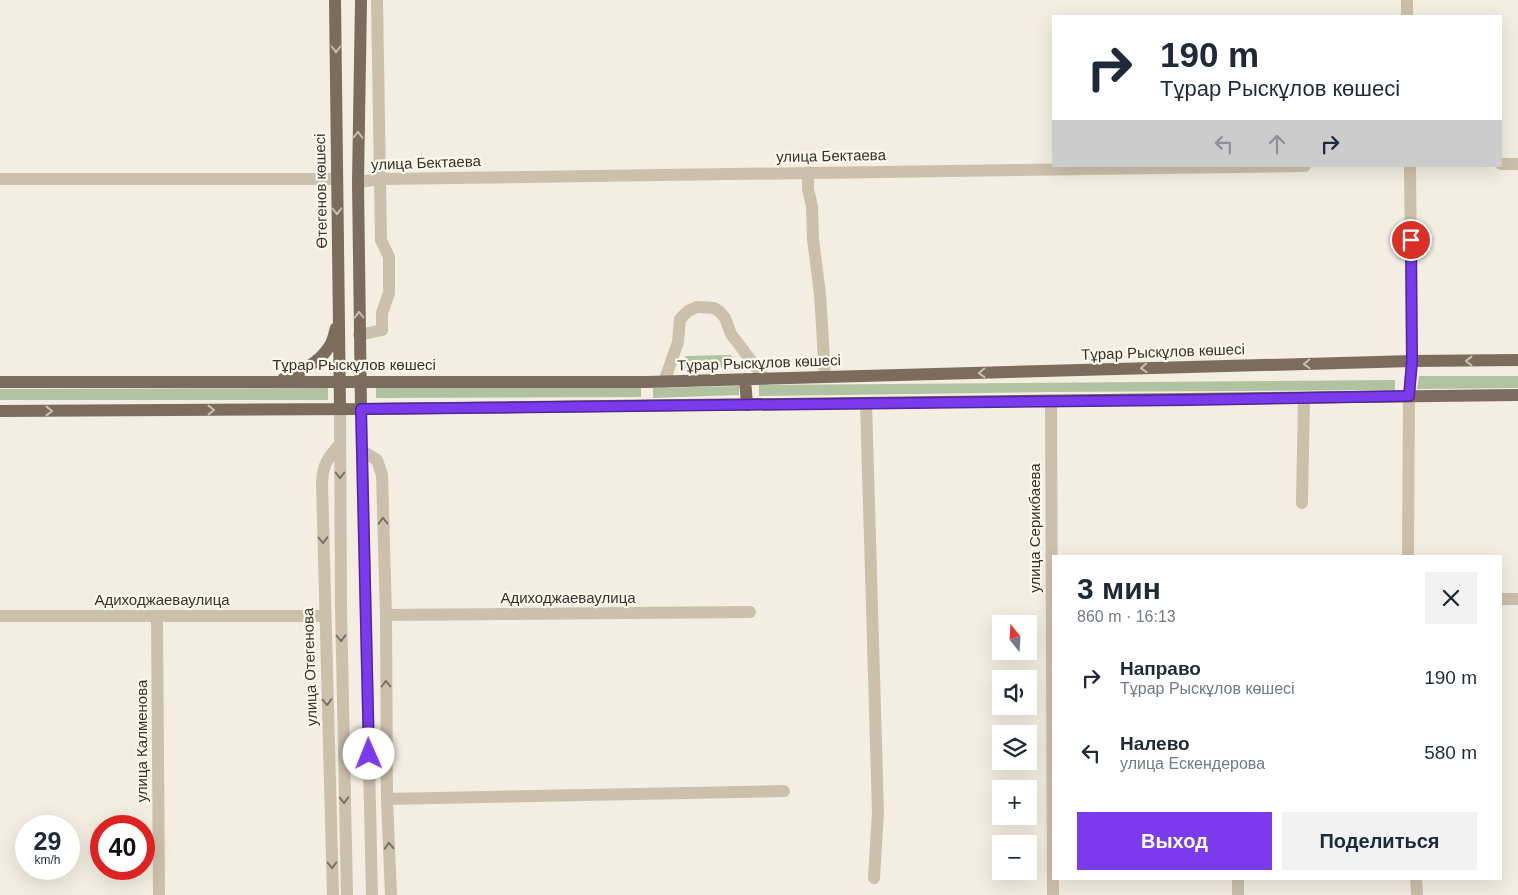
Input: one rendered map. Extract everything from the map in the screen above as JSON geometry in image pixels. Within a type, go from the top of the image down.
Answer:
[{"type":"main road","name":"Өтегенов көшесі","points":[[335,0],[340,409]]},
{"type":"main road","points":[[361,0],[358,182],[361,409]]},
{"type":"main road","points":[[276,382],[318,361],[330,346],[339,321]]},
{"type":"main road","name":"Тұрар Рыскұлов көшесі","points":[[0,382],[664,382],[1412,361],[1518,360]]},
{"type":"main road","points":[[745,379],[747,405]]},
{"type":"main road","points":[[647,382],[648,406]]},
{"type":"main road","points":[[0,411],[747,405],[1518,395]]},
{"type":"street","points":[[359,335],[382,330],[382,313],[389,293],[389,257],[381,240],[377,0]]},
{"type":"street","points":[[1407,0],[1408,15]]},
{"type":"street","points":[[1502,164],[1518,164]]},
{"type":"street","name":"улица Бектаева","points":[[358,182],[381,178],[1222,167]]},
{"type":"street","points":[[1408,555],[1409,396],[1412,361],[1410,167]]},
{"type":"street","points":[[808,172],[808,189],[812,206],[812,239],[820,294],[825,377]]},
{"type":"street","points":[[0,179],[336,179]]},
{"type":"street","points":[[664,382],[678,342],[680,319],[697,306],[714,308],[720,312],[725,318],[731,334],[764,379]]},
{"type":"street","points":[[1302,503],[1304,398]]},
{"type":"street","name":"улица Серикбаева","points":[[1051,401],[1053,555]]},
{"type":"street","points":[[866,403],[878,812],[874,878]]},
{"type":"street","name":"улица Отегенова","points":[[340,409],[341,617],[347,895]]},
{"type":"street","points":[[361,409],[372,895]]},
{"type":"street","name":"улица Отегенова","points":[[333,895],[322,483],[323,468],[328,458],[340,444]]},
{"type":"street","points":[[362,451],[377,460],[382,476],[386,615],[387,799],[391,895]]},
{"type":"street","points":[[1502,599],[1518,599]]},
{"type":"street","name":"Адиходжаеваулица","points":[[386,615],[750,612]]},
{"type":"street","name":"Адиходжаеваулица","points":[[0,616],[325,616]]},
{"type":"street","name":"улица Калменова","points":[[157,617],[159,895]]},
{"type":"street","points":[[387,799],[784,791]]},
{"type":"street","name":"улица Серикбаева","points":[[1053,880],[1053,895]]},
{"type":"street","points":[[1238,880],[1238,895]]},
{"type":"street","points":[[1416,880],[1417,895]]},
{"type":"green space","points":[[731,355],[736,367],[679,368],[686,356]]},
{"type":"green space","points":[[1419,376],[1518,376],[1518,388],[1417,389]]},
{"type":"green space","points":[[1395,380],[1395,390],[759,396],[759,385]]},
{"type":"green space","points":[[641,386],[641,397],[376,398],[376,387]]},
{"type":"green space","points":[[739,386],[739,395],[653,398],[653,388]]},
{"type":"green space","points":[[328,388],[328,400],[0,400],[0,389]]},
{"type":"route","points":[[369,754],[361,409],[1409,396],[1412,361],[1411,240]]}]
